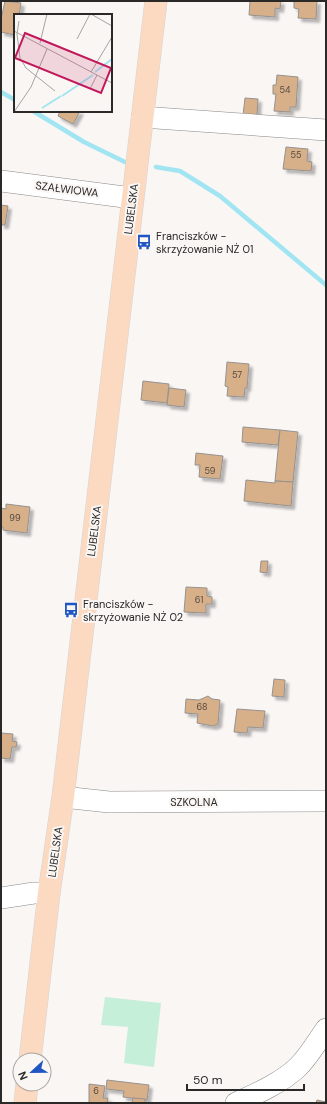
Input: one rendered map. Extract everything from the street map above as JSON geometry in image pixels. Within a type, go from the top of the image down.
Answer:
[{"type":"main road","name":"LUBELSKA","points":[[31,1052],[49,894],[63,797],[156,1]]},
{"type":"main road","points":[[25,1103],[26,1092]]},
{"type":"street","points":[[142,117],[326,130]]},
{"type":"street","name":"SZAŁWIOWA","points":[[1,181],[132,198]]},
{"type":"street","name":"SZKOLNA","points":[[63,797],[109,802],[326,801]]},
{"type":"street","points":[[1,898],[34,893],[49,894]]},
{"type":"street","points":[[236,1103],[263,1091],[288,1075],[308,1055],[326,1029]]},
{"type":"green space","points":[[105,997],[161,1003],[154,1067],[124,1063],[128,1027],[101,1025]]},
{"type":"building","points":[[5,1],[21,3],[19,14],[14,14],[14,35],[1,32],[1,19]]},
{"type":"building","points":[[250,1],[281,1],[280,9],[275,8],[275,17],[249,15]]},
{"type":"building","points":[[294,1],[317,1],[316,19],[298,18],[299,9],[294,8]]},
{"type":"building","points":[[277,75],[298,77],[296,107],[290,107],[290,112],[274,111],[276,94],[273,94],[273,85],[276,85]]},
{"type":"building","points":[[245,98],[258,99],[257,115],[243,115]]},
{"type":"building","points":[[60,112],[79,112],[73,124],[58,116]]},
{"type":"building","points":[[286,147],[308,149],[307,161],[312,162],[311,171],[283,169]]},
{"type":"building","points":[[1,205],[8,206],[5,225],[1,225]]},
{"type":"building","points":[[227,362],[249,364],[247,388],[245,388],[244,397],[227,396],[228,387],[225,386]]},
{"type":"building","points":[[143,381],[169,384],[167,403],[141,400]]},
{"type":"building","points":[[169,388],[186,390],[184,407],[167,405]]},
{"type":"building","points":[[243,427],[280,430],[278,445],[242,442]]},
{"type":"building","points":[[280,430],[298,432],[293,482],[275,481]]},
{"type":"building","points":[[196,453],[223,456],[220,479],[199,477],[200,465],[195,465]]},
{"type":"building","points":[[246,480],[275,483],[275,481],[293,482],[291,506],[244,501]]},
{"type":"building","points":[[6,504],[30,507],[27,533],[3,530],[3,527],[1,527],[1,508],[6,509]]},
{"type":"building","points":[[261,561],[268,561],[267,573],[260,572]]},
{"type":"building","points":[[186,587],[207,588],[207,596],[212,597],[212,604],[206,604],[206,613],[184,612]]},
{"type":"building","points":[[274,679],[285,680],[284,697],[272,696]]},
{"type":"building","points":[[208,696],[212,699],[220,700],[218,724],[213,726],[197,723],[198,714],[185,713],[186,699],[199,700]]},
{"type":"building","points":[[237,709],[265,711],[263,728],[248,727],[247,733],[234,732]]},
{"type":"building","points":[[1,733],[13,734],[12,741],[17,742],[16,747],[12,747],[10,759],[1,758]]},
{"type":"building","points":[[107,1080],[149,1085],[147,1100],[123,1097],[124,1091],[106,1089]]},
{"type":"building","points":[[89,1084],[105,1086],[103,1098],[108,1098],[107,1103],[89,1103]]},
{"type":"building","points":[[133,1098],[145,1099],[145,1103],[132,1103]]},
{"type":"building","points":[[317,1100],[326,1102],[316,1103]]},
{"type":"waterway","points":[[1,92],[14,99]]},
{"type":"waterway","points":[[35,112],[84,142],[125,162]]},
{"type":"waterway","points":[[156,167],[180,171],[220,196],[326,285]]},
{"type":"place","name":"Franciszków - skrzyżowanie NŻ 01","points":[[144,242]]},
{"type":"place","name":"Franciszków - skrzyżowanie NŻ 02","points":[[71,610]]}]
